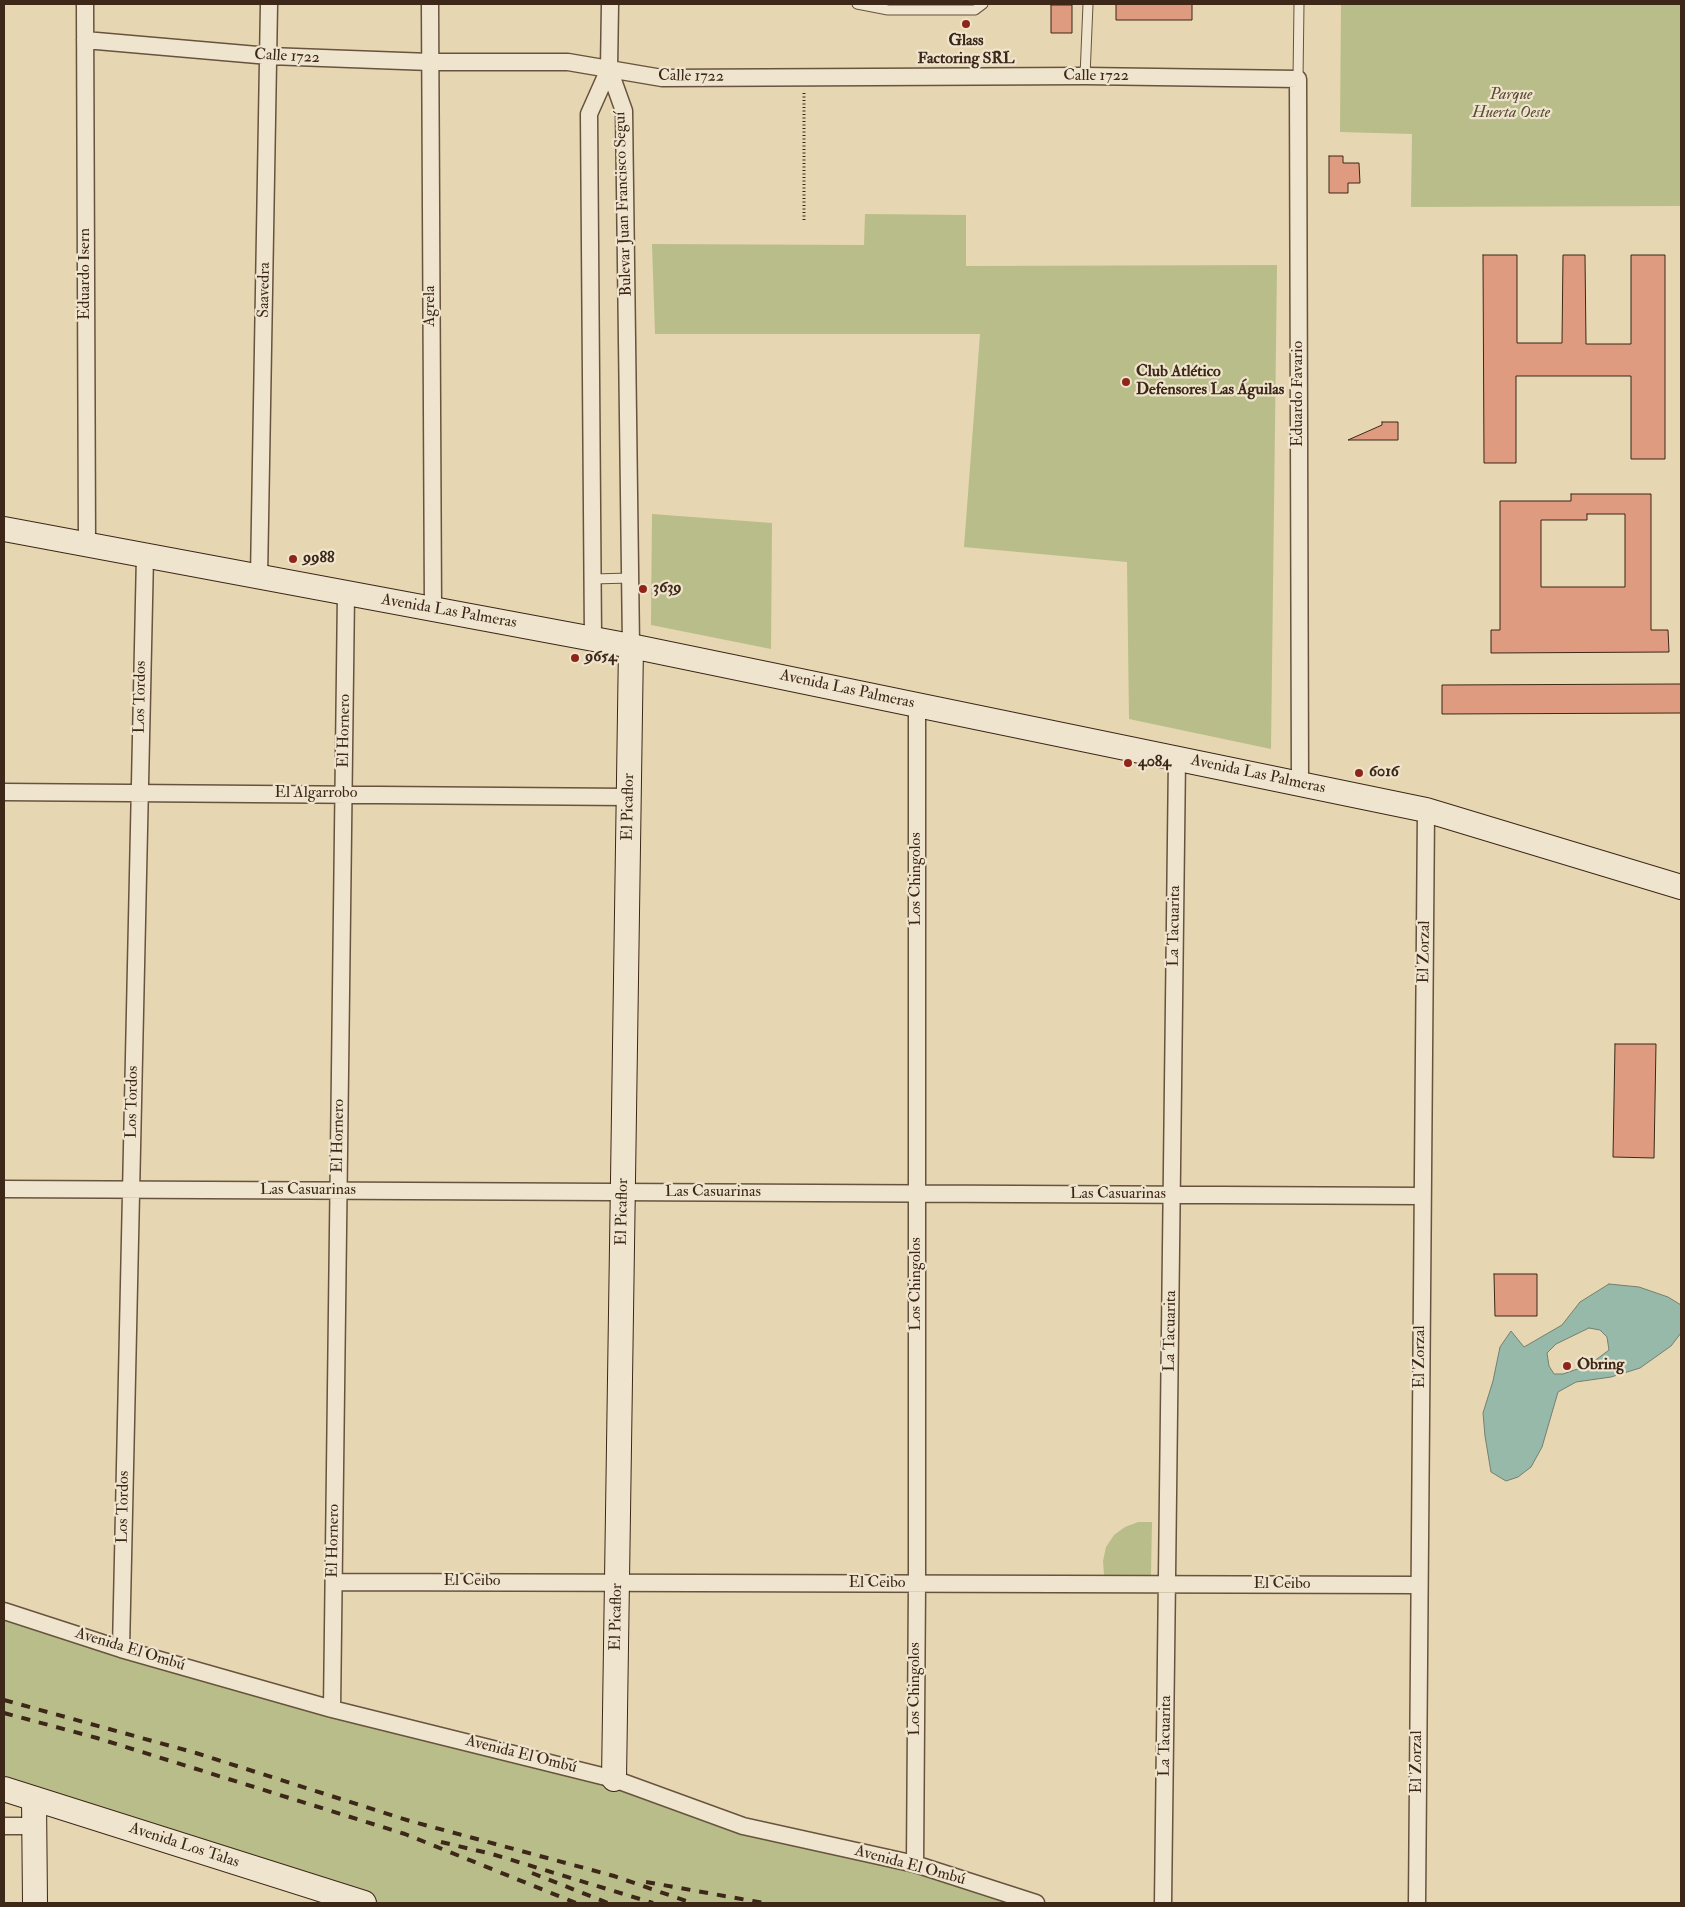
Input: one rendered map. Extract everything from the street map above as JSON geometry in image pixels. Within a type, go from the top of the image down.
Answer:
[{"type":"main road","name":"Avenida Las Palmeras","points":[[4,529],[593,638],[1426,810],[1681,887]]},
{"type":"main road","name":"El Picaflor","points":[[614,1779],[631,646]]},
{"type":"main road","name":"Avenida Los Talas","points":[[4,1789],[341,1900],[364,1903]]},
{"type":"main road","points":[[34,1799],[35,1903]]},
{"type":"street","name":"Eduardo Isern","points":[[85,4],[88,545]]},
{"type":"street","name":"Saavedra","points":[[260,577],[269,4]]},
{"type":"street","name":"Agrela","points":[[430,4],[433,609]]},
{"type":"street","points":[[609,69],[610,4]]},
{"type":"street","name":"Calle 1722","points":[[85,40],[269,56],[430,62],[568,62],[662,78],[1085,76],[1298,79]]},
{"type":"street","name":"Bulevar Juan Francisco Seguí","points":[[609,69],[624,111],[631,646]]},
{"type":"street","name":"Bulevar Juan Francisco Seguí","points":[[593,638],[589,114],[609,69]]},
{"type":"street","name":"Eduardo Favario","points":[[1298,79],[1300,784]]},
{"type":"street","name":"Los Tordos","points":[[121,1649],[144,556]]},
{"type":"street","name":"El Hornero","points":[[332,1709],[346,593]]},
{"type":"street","name":"Los Chingolos","points":[[915,1864],[917,1584],[916,705]]},
{"type":"street","name":"La Tacuarita","points":[[1163,1903],[1177,758]]},
{"type":"street","name":"El Algarrobo","points":[[4,792],[629,797]]},
{"type":"street","name":"El Zorzal","points":[[1417,1903],[1426,810]]},
{"type":"street","name":"Las Casuarinas","points":[[4,1189],[1422,1196]]},
{"type":"street","name":"El Ceibo","points":[[334,1582],[1419,1586]]},
{"type":"street","name":"Avenida El Ombú","points":[[4,1611],[121,1649],[332,1709],[614,1779],[743,1826],[915,1864],[1036,1903]]},
{"type":"street","points":[[4,1826],[34,1826]]},
{"type":"lane","points":[[857,4],[888,10],[975,10],[983,4]]},
{"type":"lane","points":[[1085,76],[1088,4]]},
{"type":"lane","name":"Eduardo Favario","points":[[1298,4],[1298,79]]},
{"type":"lane","points":[[592,579],[631,578]]},
{"type":"path","points":[[804,77],[804,220]]},
{"type":"green space","name":"Parque Huerta Oeste","points":[[1341,4],[1681,4],[1681,206],[1411,207],[1412,134],[1340,132]]},
{"type":"green space","name":"Club Atlético Defensores Las Águilas","points":[[865,214],[966,215],[966,266],[1277,265],[1271,749],[1129,719],[1127,562],[964,547],[980,334],[655,334],[652,244],[864,245]]},
{"type":"green space","points":[[652,514],[772,523],[771,649],[651,625]]},
{"type":"green space","points":[[1138,1522],[1152,1522],[1151,1576],[1104,1575],[1103,1561],[1106,1547],[1114,1535],[1125,1527]]},
{"type":"green space","points":[[4,1611],[614,1779],[743,1826],[1036,1903],[364,1903],[4,1789]]},
{"type":"shaded area","points":[[1609,1284],[1639,1287],[1668,1297],[1681,1305],[1681,1333],[1671,1346],[1640,1368],[1611,1377],[1576,1382],[1558,1392],[1542,1447],[1531,1467],[1518,1477],[1506,1481],[1491,1472],[1483,1413],[1493,1381],[1500,1347],[1511,1331],[1524,1347],[1562,1325],[1580,1302]],"holes":[[[1589,1328],[1600,1330],[1607,1337],[1609,1350],[1589,1365],[1563,1374],[1554,1374],[1549,1366],[1547,1353],[1556,1344]]]},
{"type":"building","points":[[1116,4],[1192,4],[1192,20],[1116,20]]},
{"type":"building","points":[[1051,5],[1072,5],[1072,33],[1051,33]]},
{"type":"building","points":[[1329,156],[1343,156],[1343,163],[1359,163],[1360,183],[1348,183],[1348,193],[1329,193]]},
{"type":"building","points":[[1483,255],[1517,255],[1517,343],[1562,343],[1563,255],[1585,255],[1586,344],[1631,344],[1631,255],[1665,255],[1665,459],[1631,459],[1631,376],[1516,376],[1516,463],[1484,463]]},
{"type":"building","points":[[1382,422],[1398,422],[1398,440],[1348,440],[1382,425]]},
{"type":"building","points":[[1571,494],[1651,494],[1651,630],[1668,630],[1669,652],[1491,653],[1491,630],[1500,630],[1500,501],[1571,501]],"holes":[[[1587,514],[1625,514],[1625,587],[1541,587],[1541,520],[1587,520]]]},
{"type":"building","points":[[1681,684],[1681,713],[1442,714],[1442,685]]},
{"type":"building","points":[[1615,1044],[1656,1044],[1654,1158],[1613,1157]]},
{"type":"building","points":[[1494,1274],[1537,1274],[1537,1316],[1495,1316]]},
{"type":"railway","points":[[4,1700],[196,1753],[410,1821],[614,1876],[692,1903]]},
{"type":"railway","points":[[4,1713],[97,1738],[405,1834],[576,1903]]},
{"type":"railway","points":[[441,1842],[492,1854],[653,1903]]},
{"type":"railway","points":[[532,1873],[608,1903]]},
{"type":"railway","points":[[646,1882],[764,1903]]},
{"type":"place","name":"Glass Factoring SRL","points":[[966,24]]},
{"type":"place","name":"Club Atlético Defensores Las Águilas","points":[[1126,382]]},
{"type":"place","name":"9988","points":[[293,559]]},
{"type":"place","name":"3639","points":[[643,589]]},
{"type":"place","name":"9654","points":[[575,658]]},
{"type":"place","name":"4084","points":[[1128,763]]},
{"type":"place","name":"6016","points":[[1359,773]]},
{"type":"place","name":"Obring","points":[[1567,1366]]}]
